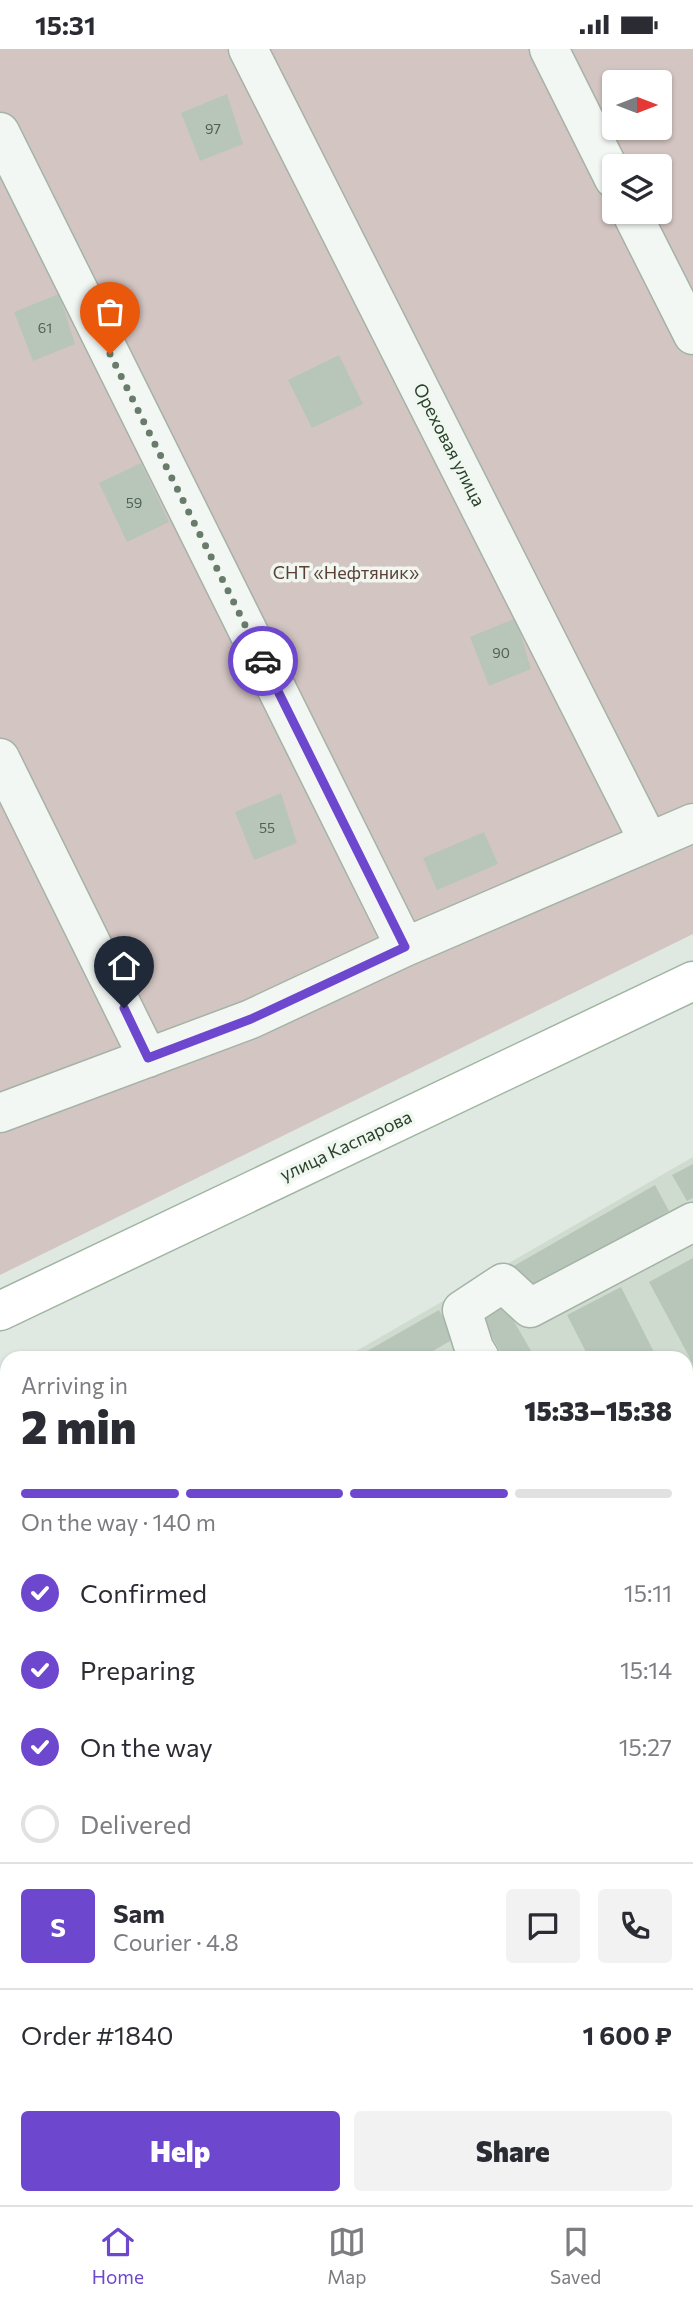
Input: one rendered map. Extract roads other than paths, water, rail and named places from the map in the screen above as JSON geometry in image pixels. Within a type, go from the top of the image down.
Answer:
[{"type":"main road","name":"улица Каспарова","points":[[0,1311],[693,981]]},
{"type":"street","name":"Ореховая улица","points":[[248,49],[649,842]]},
{"type":"street","points":[[549,49],[602,155]]},
{"type":"street","points":[[0,132],[405,947]]},
{"type":"street","points":[[637,224],[693,335]]},
{"type":"street","points":[[0,758],[148,1058]]},
{"type":"street","points":[[0,1113],[251,1019],[405,947],[693,823]]},
{"type":"street","points":[[469,1351],[462,1310],[503,1283],[530,1308],[693,1222]]},
{"type":"park label","name":"СНТ «Нефтяник»","points":[[346,573]]}]
